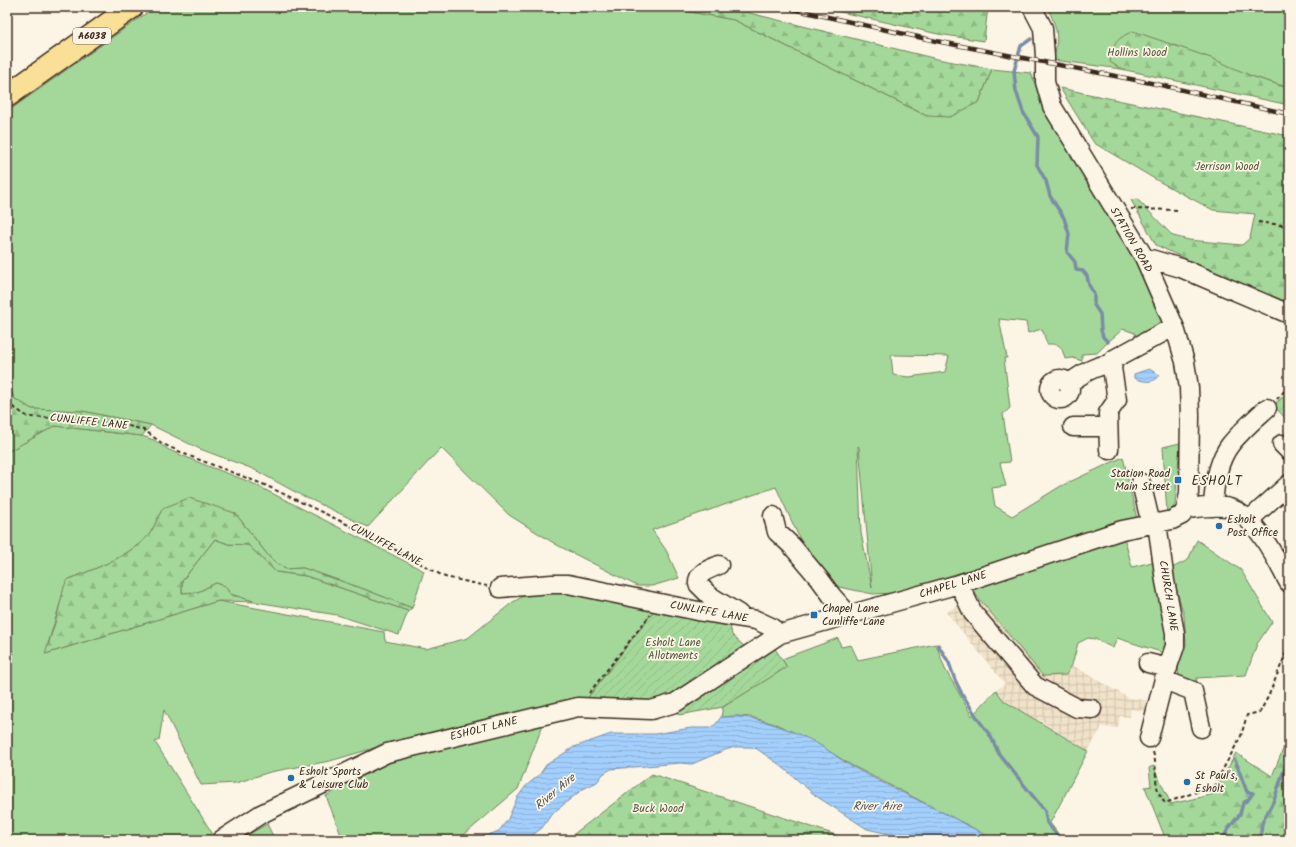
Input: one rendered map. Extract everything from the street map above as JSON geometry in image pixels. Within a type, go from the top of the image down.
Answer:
[{"type":"main road","name":"A6038","points":[[7,96],[132,7]]},
{"type":"street","name":"STATION ROAD","points":[[1032,7],[1043,28],[1045,82],[1052,106],[1088,163],[1118,217],[1144,258],[1175,328],[1185,362],[1189,388],[1189,492],[1186,509]]},
{"type":"street","points":[[1144,258],[1181,268],[1289,314]]},
{"type":"street","points":[[1109,450],[1108,413],[1116,400],[1112,364],[1114,359],[1134,347],[1175,328]]},
{"type":"street","points":[[1068,384],[1086,372],[1104,364],[1112,364]]},
{"type":"street","points":[[1213,507],[1214,494],[1220,466],[1230,446],[1251,422],[1267,408]]},
{"type":"street","points":[[1074,427],[1108,427]]},
{"type":"street","name":"CHURCH LANE","points":[[1141,483],[1154,524],[1175,634],[1175,646],[1166,674],[1156,727]]},
{"type":"street","points":[[1249,520],[1289,484]]},
{"type":"street","points":[[1186,509],[1213,507],[1232,508],[1249,520],[1264,539],[1289,583]]},
{"type":"street","name":"CHAPEL LANE","points":[[752,652],[780,634],[959,584],[1122,530],[1172,520],[1182,515],[1186,509]]},
{"type":"street","points":[[773,516],[776,532],[792,546],[849,615]]},
{"type":"street","points":[[719,565],[700,574],[698,577],[698,584],[710,596],[746,619]]},
{"type":"street","name":"CUNLIFFE LANE","points":[[500,588],[568,584],[765,623],[780,634]]},
{"type":"street","points":[[959,584],[973,613],[1035,686],[1077,708],[1092,709]]},
{"type":"street","name":"ESHOLT LANE","points":[[221,840],[261,814],[387,753],[578,707],[651,710],[675,703],[752,652]]},
{"type":"street","points":[[1148,663],[1193,691],[1201,728]]},
{"type":"path","points":[[1118,217],[1130,209],[1180,210]]},
{"type":"path","points":[[1258,222],[1289,226]]},
{"type":"path","name":"CUNLIFFE LANE","points":[[7,403],[28,417],[121,424],[144,430],[163,444],[187,455],[265,484],[350,525],[445,577],[500,588]]},
{"type":"path","points":[[578,707],[659,603]]},
{"type":"path","points":[[1156,727],[1156,783],[1159,796],[1165,803],[1216,785],[1241,736],[1248,715],[1260,712],[1268,697],[1289,646]]},
{"type":"shaded area","points":[[975,595],[1043,676],[1066,675],[1072,665],[1129,698],[1150,701],[1149,708],[1146,708],[1146,712],[1131,709],[1130,717],[1120,716],[1118,728],[1102,727],[1088,751],[1041,721],[1034,719],[1004,701],[996,690],[1005,684],[946,612]]},
{"type":"green space","points":[[155,7],[664,7],[734,20],[927,116],[979,102],[992,69],[1031,73],[1048,117],[1132,250],[1168,325],[1136,340],[1135,333],[1123,329],[1097,353],[1082,354],[1082,361],[1073,358],[1065,359],[1060,346],[1055,344],[1047,344],[1042,329],[1028,333],[1026,322],[999,319],[1007,358],[1004,358],[1010,408],[1003,414],[1010,462],[1000,463],[1006,486],[992,488],[995,506],[1012,516],[1061,486],[1123,457],[1137,519],[893,593],[873,594],[839,587],[828,578],[808,549],[804,548],[776,487],[652,530],[666,550],[679,578],[652,586],[637,586],[557,545],[509,515],[441,448],[368,527],[299,494],[253,469],[200,449],[151,425],[82,411],[32,409],[15,399],[7,383],[7,112]],"holes":[[[891,355],[895,355],[949,356],[945,372],[909,377],[893,375]],[[858,446],[859,447],[872,588],[861,533]]]},
{"type":"green space","points":[[664,7],[725,7],[937,59],[992,69],[979,102],[950,117],[927,116],[734,20]]},
{"type":"green space","points":[[819,7],[988,7],[984,41],[938,34]]},
{"type":"green space","points":[[1047,7],[1289,7],[1289,88],[1254,77],[1110,61],[1121,69],[1053,60],[1057,39],[1053,20]]},
{"type":"green space","name":"Hollins Wood","points":[[1133,31],[1211,58],[1254,77],[1289,88],[1289,105],[1121,69],[1110,62],[1114,46],[1119,39]]},
{"type":"green space","name":"Jerrison Wood","points":[[1060,88],[1289,136],[1289,307],[1156,245],[1131,200],[1137,199],[1173,236],[1189,240],[1242,245],[1250,238],[1255,214],[1213,210],[1160,182],[1094,143]]},
{"type":"green space","points":[[7,383],[15,399],[32,409],[82,411],[151,425],[142,436],[55,426],[7,452],[7,421],[10,421],[7,415]]},
{"type":"green space","points":[[1289,392],[1289,422],[1273,405]]},
{"type":"green space","points":[[55,426],[142,436],[154,440],[169,450],[250,482],[424,571],[412,608],[361,588],[303,568],[285,569],[270,558],[235,513],[163,508],[151,532],[146,538],[128,552],[108,563],[67,580],[45,654],[218,601],[384,632],[385,641],[426,649],[468,638],[513,602],[529,593],[555,590],[658,605],[587,699],[505,718],[450,728],[401,743],[398,741],[330,761],[270,772],[236,783],[201,785],[164,710],[159,740],[155,742],[212,833],[200,840],[7,840],[7,452]]},
{"type":"green space","points":[[1180,443],[1175,505],[1167,515],[1163,447]]},
{"type":"green space","points":[[189,498],[235,513],[270,558],[285,569],[303,568],[361,588],[412,608],[408,611],[306,576],[276,572],[248,545],[228,544],[215,539],[182,581],[182,593],[198,592],[216,583],[225,586],[230,594],[256,602],[218,601],[45,654],[67,580],[108,563],[128,552],[149,535],[163,508]]},
{"type":"green space","points":[[1124,537],[1132,567],[1156,561],[1168,631],[1167,654],[1117,638],[1113,648],[1095,639],[1088,638],[1078,643],[1072,665],[1066,675],[1043,676],[972,590],[980,583]]},
{"type":"green space","points":[[215,539],[228,544],[248,545],[276,572],[306,576],[408,611],[399,635],[337,615],[256,602],[230,594],[225,586],[216,583],[198,592],[182,593],[182,581]]},
{"type":"green space","points":[[1197,540],[1241,570],[1272,622],[1257,644],[1246,675],[1197,678],[1196,684],[1181,684],[1178,671],[1179,658],[1186,645],[1184,615],[1170,569],[1188,560]]},
{"type":"green space","name":"Esholt Lane Allotments","points":[[658,605],[729,619],[732,635],[746,648],[677,693],[646,704],[587,699]]},
{"type":"green space","points":[[838,638],[841,647],[851,645],[858,660],[936,644],[945,669],[972,716],[996,690],[1004,701],[1088,751],[1050,823],[1060,836],[1058,840],[994,840],[851,765],[814,742],[778,725],[751,717],[721,717],[723,707],[786,667],[782,659]]},
{"type":"green space","points":[[772,644],[787,667],[723,707],[679,715],[676,709],[705,694]]},
{"type":"green space","points":[[544,722],[518,789],[458,840],[343,840],[326,796],[382,765],[417,753]]},
{"type":"green space","points":[[1289,735],[1289,840],[1166,840],[1145,787],[1151,786],[1149,768],[1153,766],[1171,804],[1214,794],[1236,753],[1272,776]]},
{"type":"green space","name":"Buck Wood","points":[[652,774],[851,840],[566,840]]},
{"type":"green space","points":[[267,824],[275,840],[239,840]]},
{"type":"water","points":[[1149,369],[1160,375],[1158,378],[1148,381],[1134,378],[1134,374]]},
{"type":"water","name":"River Aire","points":[[736,716],[766,722],[804,737],[818,744],[851,766],[994,840],[901,840],[893,835],[867,829],[816,796],[780,765],[757,749],[751,747],[735,747],[692,764],[680,763],[611,769],[603,774],[597,782],[583,789],[551,815],[542,828],[526,840],[466,840],[499,831],[508,819],[517,798],[525,787],[540,774],[546,765],[574,747],[611,734],[655,734],[691,728],[710,728],[716,724],[721,717]]},
{"type":"waterway","points":[[1031,39],[1021,46],[1014,71],[1016,91],[1023,112],[1038,137],[1037,165],[1046,181],[1050,196],[1064,218],[1069,234],[1067,252],[1075,262],[1076,270],[1083,271],[1087,276],[1089,285],[1094,294],[1094,305],[1100,314],[1103,337],[1108,342]]},
{"type":"waterway","points":[[938,645],[949,663],[962,694],[991,737],[999,754],[1045,811],[1047,823],[1059,840]]},
{"type":"waterway","points":[[1260,840],[1262,823],[1274,800],[1289,755]]},
{"type":"waterway","points":[[1218,840],[1224,837],[1228,829],[1240,814],[1243,803],[1248,800],[1253,793],[1247,792],[1235,760]]},
{"type":"railway","points":[[783,7],[936,41],[1156,84],[1289,114]]},
{"type":"place","name":"Station Road Main Street","points":[[1178,480]]},
{"type":"place","name":"Esholt Post Office","points":[[1219,526]]},
{"type":"place","name":"Chapel Lane Cunliffe Lane","points":[[814,615]]},
{"type":"place","name":"Esholt Sports & Leisure Club","points":[[291,778]]},
{"type":"place","name":"St Paul's, Esholt","points":[[1187,782]]},
{"type":"district","name":"ESHOLT","points":[[1217,481]]}]
